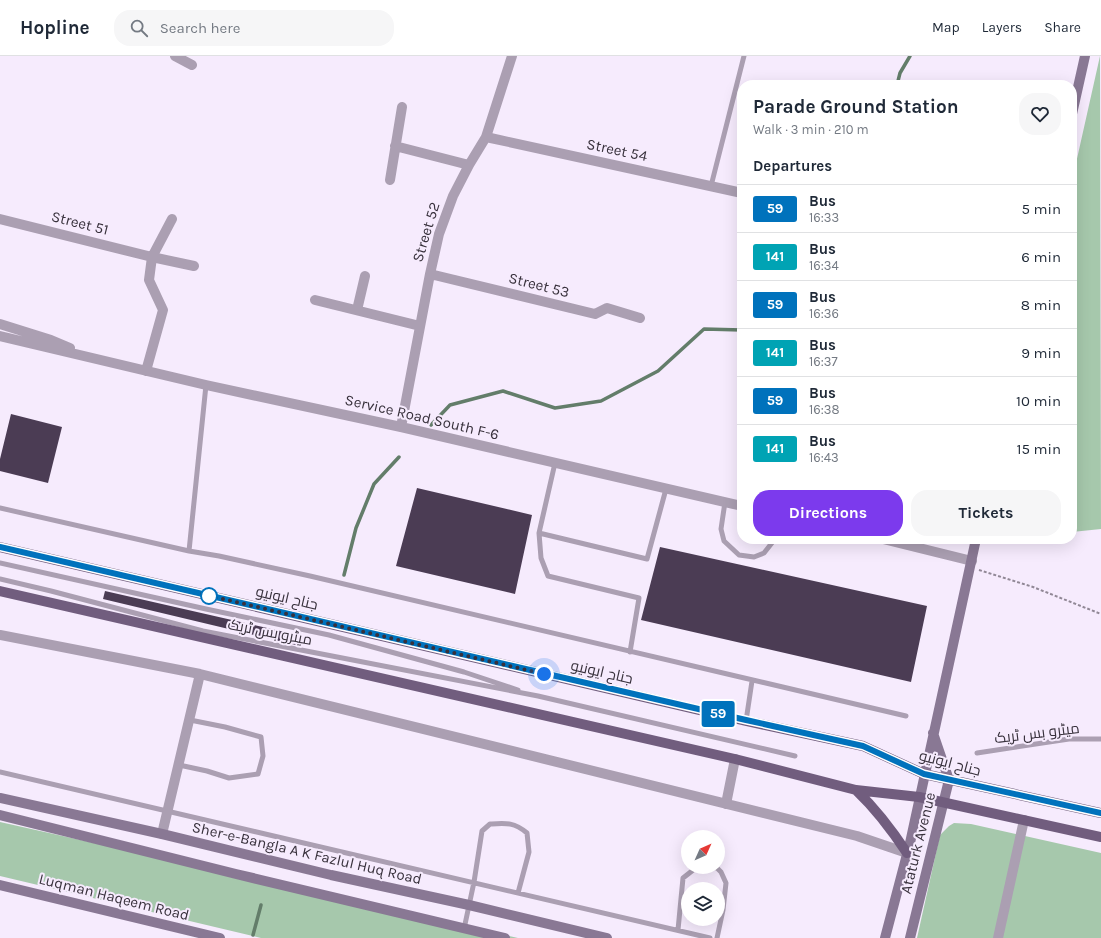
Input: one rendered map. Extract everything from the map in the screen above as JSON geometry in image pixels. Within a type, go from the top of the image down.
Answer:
[{"type":"main road","points":[[1077,92],[1085,56]]},
{"type":"main road","name":"Ataturk Avenue","points":[[886,938],[908,853],[975,544]]},
{"type":"main road","name":"جناح ایونیو","points":[[0,547],[863,746],[924,774],[1101,813]]},
{"type":"main road","points":[[0,591],[735,759],[856,790],[919,797],[1101,837]]},
{"type":"main road","name":"Ataturk Avenue","points":[[910,938],[949,780],[933,733]]},
{"type":"main road","points":[[856,790],[870,803],[908,853]]},
{"type":"main road","name":"Sher-e-Bangla A K Fazlul Huq Road","points":[[0,798],[162,834],[331,875],[469,905],[607,938]]},
{"type":"main road","points":[[0,815],[505,938]]},
{"type":"main road","name":"Luqman Haqeem Road","points":[[0,885],[216,937]]},
{"type":"street","points":[[175,56],[192,64]]},
{"type":"street","name":"Street 52","points":[[401,427],[439,234],[453,196],[468,165],[486,137],[512,56]]},
{"type":"street","points":[[390,180],[402,107]]},
{"type":"street","name":"Street 54","points":[[486,137],[737,192]]},
{"type":"street","points":[[395,146],[468,165]]},
{"type":"street","name":"Street 51","points":[[0,219],[152,258],[194,266]]},
{"type":"street","points":[[146,371],[163,310],[150,280],[152,258],[172,219]]},
{"type":"street","name":"Street 53","points":[[430,274],[595,314],[606,308],[640,318]]},
{"type":"street","points":[[357,310],[364,276]]},
{"type":"street","points":[[315,300],[420,326]]},
{"type":"street","name":"Service Road South F-6","points":[[0,324],[51,340],[96,359]]},
{"type":"street","name":"Service Road South F-6","points":[[0,336],[206,385],[401,427],[737,505]]},
{"type":"street","points":[[901,544],[971,564]]},
{"type":"street","points":[[0,635],[200,674],[857,836],[908,853]]},
{"type":"street","points":[[162,834],[200,674]]},
{"type":"street","points":[[726,804],[735,759]]},
{"type":"street","points":[[998,938],[1024,820]]},
{"type":"lane","points":[[738,80],[744,56]]},
{"type":"lane","points":[[711,186],[737,84]]},
{"type":"lane","points":[[189,551],[206,385]]},
{"type":"lane","points":[[555,463],[539,533],[541,558],[548,576],[640,598],[630,652]]},
{"type":"lane","points":[[539,533],[647,559],[666,489]]},
{"type":"lane","points":[[725,502],[721,528],[724,541],[739,555],[754,557],[764,553],[771,544]]},
{"type":"lane","points":[[0,508],[189,551],[302,574],[906,716]]},
{"type":"lane","name":"میٹرو بس ٹریک","points":[[0,562],[198,608],[329,635],[464,672],[538,696]]},
{"type":"lane","name":"میٹرو بس ٹریک","points":[[0,579],[203,631],[538,696],[795,756]]},
{"type":"lane","points":[[746,720],[752,681]]},
{"type":"lane","points":[[179,765],[207,771],[229,778],[246,777],[258,774],[263,756],[261,737],[225,727],[190,720]]},
{"type":"lane","name":"میٹرو بس ٹریک","points":[[977,753],[1069,738],[1101,739]]},
{"type":"lane","points":[[0,772],[168,810],[710,938]]},
{"type":"lane","points":[[464,929],[474,882],[482,831],[490,824],[518,826],[527,833],[529,852],[518,893]]},
{"type":"lane","points":[[678,930],[683,878],[688,874]]},
{"type":"lane","points":[[717,938],[723,910],[726,883],[722,874]]},
{"type":"path","points":[[971,564],[1033,586],[1101,614]]},
{"type":"green space","points":[[1100,56],[1101,529],[1077,531],[1077,159]]},
{"type":"green space","points":[[0,822],[518,938],[261,938],[0,876]]},
{"type":"green space","points":[[954,823],[971,824],[1101,853],[1101,938],[917,938],[940,835]]},
{"type":"building","points":[[11,414],[62,427],[48,483],[0,471],[0,459]]},
{"type":"building","points":[[417,488],[532,515],[515,594],[396,566]]},
{"type":"building","points":[[660,547],[927,606],[911,682],[641,620]]},
{"type":"building","points":[[105,591],[298,635],[296,645],[103,599]]},
{"type":"waterway","points":[[898,80],[900,73],[910,56]]},
{"type":"waterway","points":[[431,425],[450,405],[503,391],[555,408],[601,401],[658,371],[704,329],[737,330]]},
{"type":"waterway","points":[[344,575],[356,528],[374,484],[399,457]]},
{"type":"waterway","points":[[253,935],[261,905]]},
{"type":"bus line","name":"59","points":[[0,547],[863,746],[924,774],[1101,813]]},
{"type":"route","points":[[209,596],[202,594],[544,674]]}]
